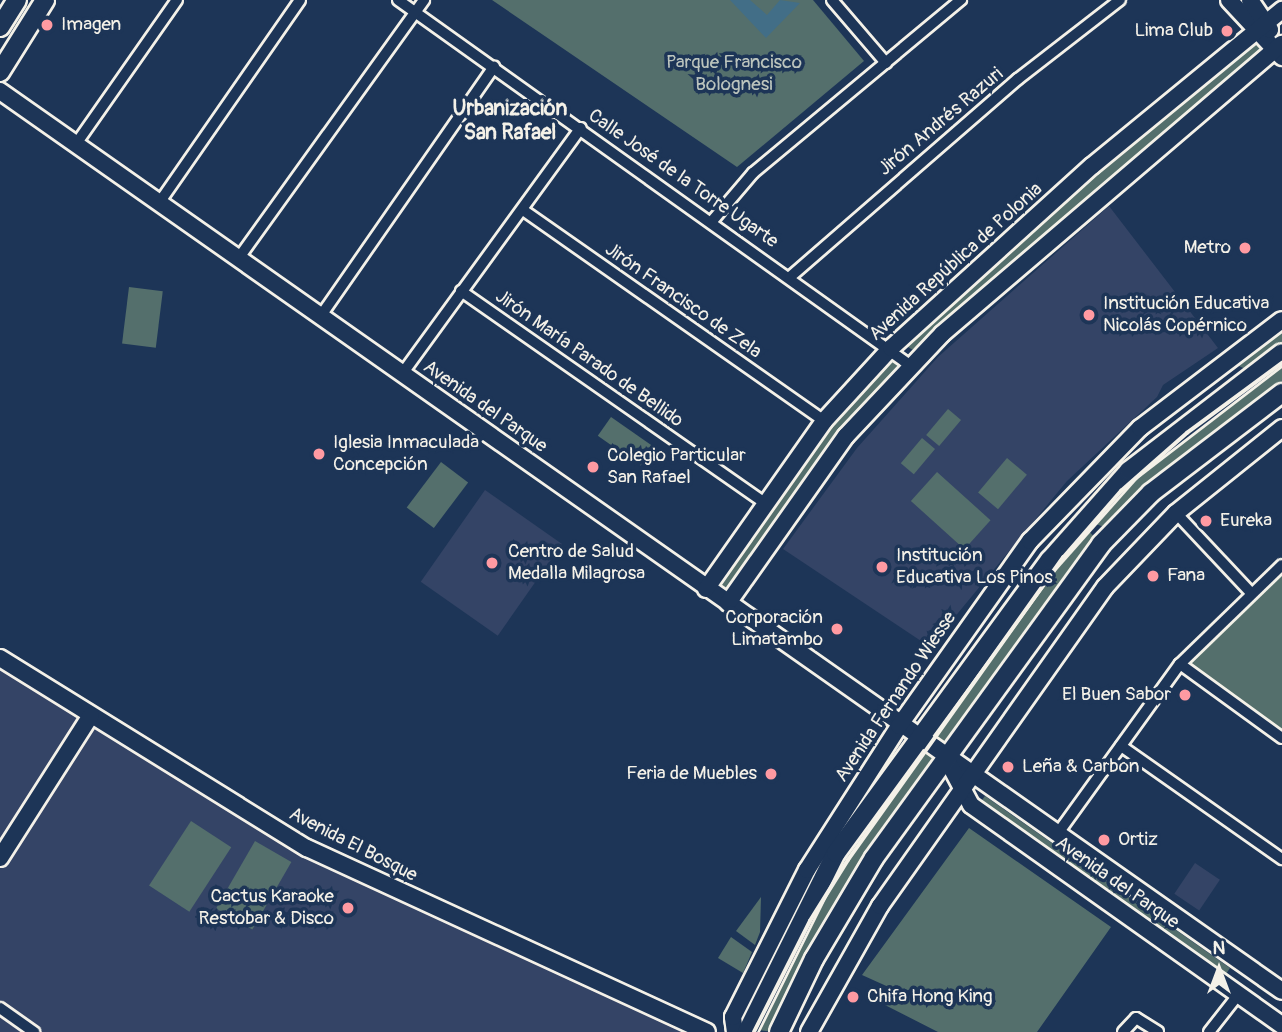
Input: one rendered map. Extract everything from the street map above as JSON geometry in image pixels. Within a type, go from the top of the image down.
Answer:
[{"type":"main road","points":[[0,27],[17,0]]},
{"type":"main road","points":[[0,72],[45,0]]},
{"type":"main road","points":[[728,603],[846,436],[911,366],[1111,187],[1280,50],[1262,27],[1229,0]]},
{"type":"main road","points":[[1250,0],[1262,27]]},
{"type":"main road","name":"Avenida República de Polonia","points":[[706,589],[824,421],[891,348],[1092,166],[1282,10]]},
{"type":"main road","name":"Avenida del Parque","points":[[0,91],[917,738],[974,773],[1282,991]]},
{"type":"main road","name":"Avenida Fernando Wiesse","points":[[735,1032],[733,1017],[807,870],[900,726],[1030,541],[1064,502],[1149,420],[1282,320]]},
{"type":"main road","name":"Avenida Fernando Wiesse","points":[[747,1032],[836,853],[917,738],[1102,498],[1177,430],[1282,353]]},
{"type":"main road","points":[[779,1032],[838,915],[946,758],[1124,517],[1282,393]]},
{"type":"main road","points":[[809,1032],[880,906],[1105,587],[1176,513],[1282,428]]},
{"type":"main road","name":"Avenida El Bosque","points":[[0,658],[307,848],[707,1032]]},
{"type":"main road","points":[[0,858],[91,715]]},
{"type":"main road","name":"Avenida del Parque","points":[[946,758],[971,805],[1282,1025]]},
{"type":"street","points":[[75,144],[177,0]]},
{"type":"street","points":[[159,203],[300,0]]},
{"type":"street","name":"Calle José de la Torre Ugarte","points":[[398,0],[713,220],[891,348],[911,366]]},
{"type":"street","points":[[238,259],[424,0]]},
{"type":"street","points":[[832,0],[886,63]]},
{"type":"street","points":[[713,220],[753,173],[961,0]]},
{"type":"street","name":"Jirón Andrés Razuri","points":[[790,277],[1018,79],[1120,0]]},
{"type":"street","points":[[320,317],[494,67]]},
{"type":"street","points":[[402,374],[580,128]]},
{"type":"street","name":"Jirón Francisco de Zela","points":[[523,210],[824,421]]},
{"type":"street","name":"Jirón María Parado de Bellido","points":[[461,291],[765,503]]},
{"type":"street","points":[[1176,513],[1251,593]]},
{"type":"street","points":[[1058,833],[1180,664],[1282,565]]},
{"type":"street","points":[[1180,664],[1282,738]]},
{"type":"street","points":[[1121,746],[1282,859]]},
{"type":"street","points":[[1209,1032],[1238,995]]},
{"type":"street","points":[[0,1008],[34,1032]]},
{"type":"street","points":[[1123,1032],[1136,1018],[1158,1032]]},
{"type":"shaded area","points":[[730,0],[750,0],[767,15],[780,0],[800,3],[766,38]]},
{"type":"shaded area","points":[[1109,206],[1218,348],[1163,385],[1157,397],[1067,481],[930,647],[783,549],[857,448],[938,357]]},
{"type":"shaded area","name":"Centro de Salud Medalla Milagrosa","points":[[485,490],[562,544],[498,636],[421,582]]},
{"type":"shaded area","points":[[0,664],[288,844],[695,1032],[0,1032]]},
{"type":"shaded area","points":[[1195,863],[1220,880],[1199,910],[1174,894]]},
{"type":"green space","name":"Parque Francisco Bolognesi","points":[[492,0],[813,0],[864,61],[737,167]]},
{"type":"green space","points":[[1252,38],[1258,41],[1260,53],[913,350],[903,344],[926,313]]},
{"type":"green space","points":[[129,287],[163,291],[156,348],[122,344]]},
{"type":"green space","points":[[1282,326],[1282,347],[1249,371],[1237,365],[1236,360]]},
{"type":"green space","points":[[892,357],[900,369],[728,590],[719,587],[719,581],[837,418]]},
{"type":"green space","points":[[1282,360],[1282,387],[1107,528],[1093,523],[1133,475]]},
{"type":"green space","points":[[948,409],[961,420],[939,446],[926,435]]},
{"type":"green space","points":[[611,417],[654,447],[640,466],[598,436]]},
{"type":"green space","points":[[922,438],[935,449],[914,474],[901,463]]},
{"type":"green space","points":[[1007,458],[1027,475],[998,509],[978,492]]},
{"type":"green space","points":[[441,462],[468,482],[434,528],[407,508]]},
{"type":"green space","points":[[937,472],[991,520],[964,549],[911,501]]},
{"type":"green space","points":[[1087,529],[1097,540],[944,747],[928,734],[1054,565]]},
{"type":"green space","points":[[1282,565],[1282,738],[1180,664]]},
{"type":"green space","points":[[922,747],[937,757],[774,1032],[759,1030],[827,879]]},
{"type":"green space","points":[[985,796],[1230,968],[1226,974],[979,804]]},
{"type":"green space","points":[[191,821],[231,847],[189,912],[149,886]]},
{"type":"green space","points":[[969,828],[1111,927],[1037,1032],[938,1032],[885,1005],[893,989],[862,975]]},
{"type":"green space","points":[[255,841],[291,862],[252,930],[216,909]]},
{"type":"green space","points":[[761,897],[760,932],[755,945],[736,931]]},
{"type":"green space","points":[[731,937],[752,952],[743,973],[718,958]]},
{"type":"railway","points":[[754,1032],[810,921],[848,860],[1063,558],[1121,491],[1187,433],[1282,363]]},
{"type":"place","name":"Imagen","points":[[47,25]]},
{"type":"place","name":"Lima Club","points":[[1227,31]]},
{"type":"place","name":"Metro","points":[[1245,248]]},
{"type":"place","name":"Institución Educativa Nicolás Copérnico","points":[[1089,315]]},
{"type":"place","name":"Iglesia Inmaculada Concepción","points":[[319,454]]},
{"type":"place","name":"Colegio Particular San Rafael","points":[[593,467]]},
{"type":"place","name":"Eureka","points":[[1206,521]]},
{"type":"place","name":"Centro de Salud Medalla Milagrosa","points":[[492,563]]},
{"type":"place","name":"Institución Educativa Los Pinos","points":[[882,567]]},
{"type":"place","name":"Fana","points":[[1153,576]]},
{"type":"place","name":"Corporación Limatambo","points":[[837,629]]},
{"type":"place","name":"El Buen Sabor","points":[[1185,695]]},
{"type":"place","name":"Leña & Carbon","points":[[1008,767]]},
{"type":"place","name":"Feria de Muebles","points":[[771,774]]},
{"type":"place","name":"Ortiz","points":[[1104,840]]},
{"type":"place","name":"Cactus Karaoke Restobar & Disco","points":[[348,908]]},
{"type":"place","name":"Chifa Hong King","points":[[853,997]]},
{"type":"district","name":"Urbanización San Rafael","points":[[510,121]]}]
